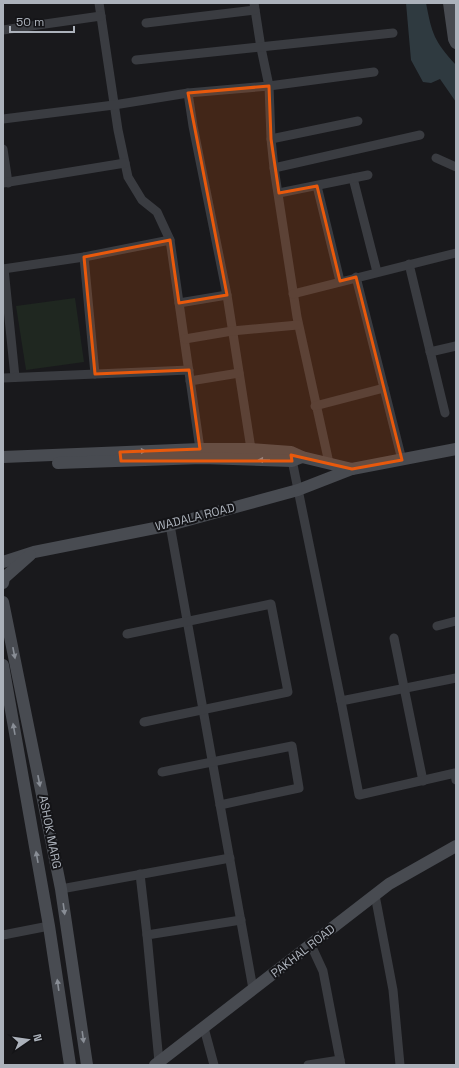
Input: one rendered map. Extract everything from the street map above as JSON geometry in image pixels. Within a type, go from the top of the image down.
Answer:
[{"type":"street","points":[[99,3],[114,105],[128,178],[142,200],[157,212],[170,240],[200,449]]},
{"type":"street","points":[[449,3],[456,43]]},
{"type":"street","points":[[146,22],[255,7],[261,48],[269,86],[271,139],[274,168],[279,193],[293,294],[298,325],[328,463]]},
{"type":"street","points":[[3,30],[101,16]]},
{"type":"street","points":[[136,60],[393,33]]},
{"type":"street","points":[[3,119],[114,105],[188,93],[269,86],[374,72]]},
{"type":"street","points":[[188,93],[193,126],[227,295],[251,449]]},
{"type":"street","points":[[271,139],[358,121]]},
{"type":"street","points":[[274,168],[420,135]]},
{"type":"street","points":[[3,149],[5,183],[125,163]]},
{"type":"street","points":[[436,158],[456,167]]},
{"type":"street","points":[[279,193],[368,175]]},
{"type":"street","points":[[352,178],[377,272]]},
{"type":"street","points":[[317,186],[340,281]]},
{"type":"street","points":[[15,377],[4,269],[84,257],[170,240]]},
{"type":"street","points":[[293,294],[456,253]]},
{"type":"street","points":[[84,257],[95,374]]},
{"type":"street","points":[[409,264],[445,413]]},
{"type":"street","points":[[356,277],[402,460]]},
{"type":"street","points":[[179,303],[227,295]]},
{"type":"street","points":[[185,339],[232,331],[298,325]]},
{"type":"street","points":[[430,352],[456,346]]},
{"type":"street","points":[[3,378],[189,370]]},
{"type":"street","points":[[190,381],[240,373]]},
{"type":"street","points":[[315,406],[384,388]]},
{"type":"street","points":[[3,464],[200,449],[251,449],[352,468],[456,449]]},
{"type":"street","points":[[3,456],[202,458],[295,457]]},
{"type":"street","points":[[295,457],[298,490],[359,795],[455,773],[456,780]]},
{"type":"street","name":"WADALA ROAD","points":[[34,552],[170,525],[298,490],[352,468]]},
{"type":"street","points":[[170,525],[253,989]]},
{"type":"street","points":[[3,562],[34,552]]},
{"type":"street","points":[[3,579],[34,552]]},
{"type":"street","name":"ASHOK MARG","points":[[3,602],[61,889],[87,1065]]},
{"type":"street","points":[[127,634],[271,604],[288,692],[144,722]]},
{"type":"street","points":[[437,626],[456,621]]},
{"type":"street","points":[[394,638],[423,780]]},
{"type":"street","name":"ASHOK MARG","points":[[3,669],[49,926],[70,1065]]},
{"type":"street","points":[[341,702],[456,678]]},
{"type":"street","points":[[162,772],[292,746],[299,788],[220,805]]},
{"type":"street","name":"PAKHAL ROAD","points":[[157,1064],[389,884],[456,846]]},
{"type":"street","points":[[61,889],[230,858]]},
{"type":"street","points":[[140,874],[147,935],[157,1064]]},
{"type":"street","points":[[375,895],[393,990],[400,1065]]},
{"type":"street","points":[[147,935],[241,920]]},
{"type":"street","points":[[3,935],[49,926]]},
{"type":"street","points":[[308,1065],[341,1063],[323,971],[311,945]]},
{"type":"street","points":[[204,1028],[214,1065]]},
{"type":"highlighted area","points":[[269,86],[271,139],[279,193],[317,186],[340,281],[356,277],[402,460],[352,469],[291,455],[292,461],[121,461],[120,452],[200,449],[189,370],[95,374],[84,257],[170,240],[179,303],[227,295],[188,93]]},
{"type":"shaded area","points":[[406,3],[426,3],[435,37],[443,50],[456,65],[456,102],[440,79],[431,83],[423,82],[411,60]]},
{"type":"shaded area","points":[[75,298],[84,362],[26,370],[16,306]]}]
